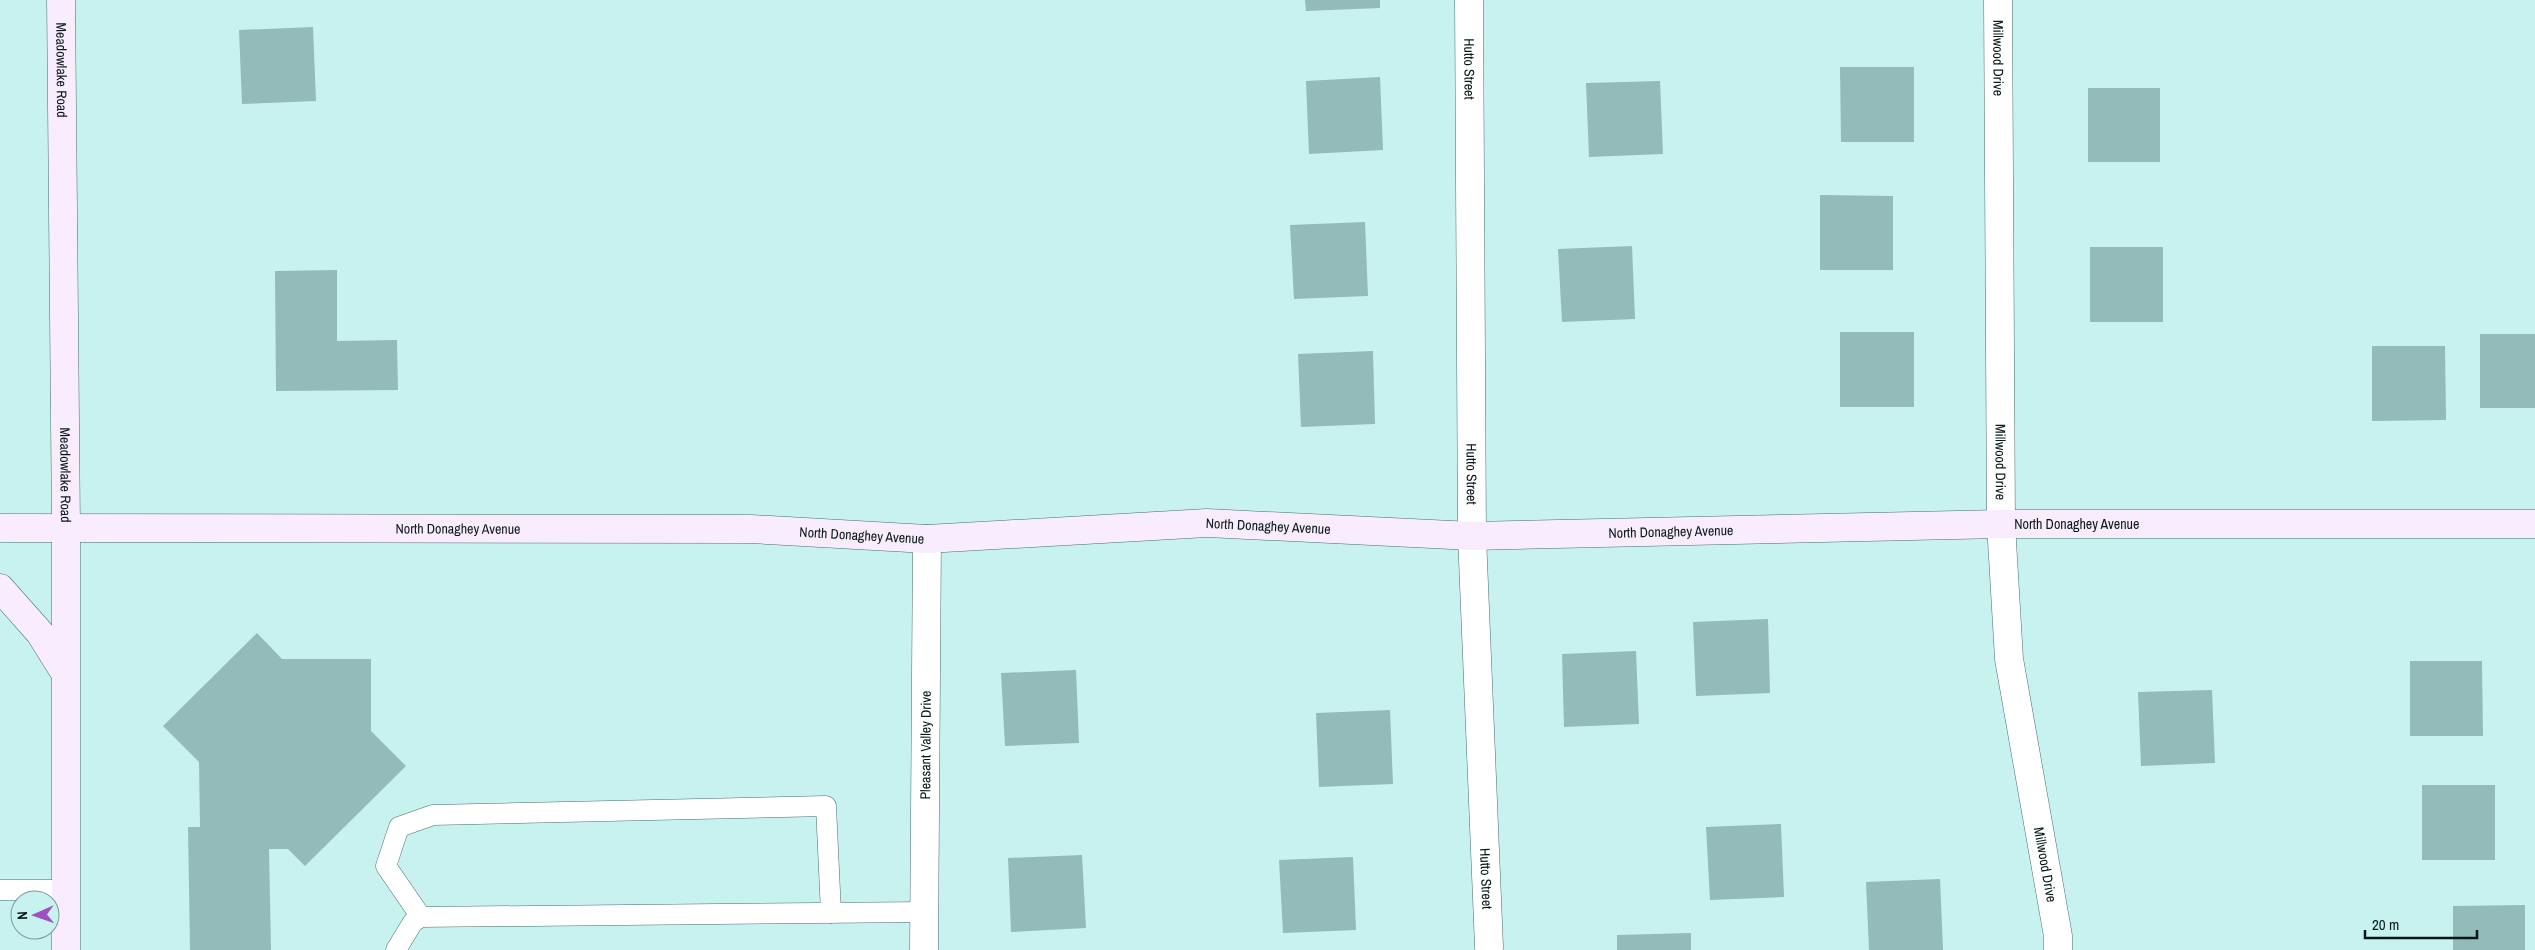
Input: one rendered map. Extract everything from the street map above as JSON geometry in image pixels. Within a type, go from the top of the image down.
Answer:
[{"type":"street","name":"Meadowlake Road","points":[[61,0],[66,527],[66,950]]},
{"type":"street","name":"Hutto Street","points":[[1469,0],[1472,536],[1489,947]]},
{"type":"street","name":"Millwood Drive","points":[[1998,0],[2001,524],[2009,659],[2058,936],[2058,950]]},
{"type":"street","name":"North Donaghey Avenue","points":[[0,528],[751,528],[927,539],[1208,523],[1472,536],[2001,524],[2535,524]]},
{"type":"street","name":"Pleasant Valley Drive","points":[[924,950],[927,539]]},
{"type":"street","points":[[0,588],[40,633],[66,673]]},
{"type":"lane","points":[[421,917],[386,866],[399,827],[433,815],[826,806],[830,913]]},
{"type":"lane","points":[[0,890],[66,890]]},
{"type":"lane","points":[[396,950],[413,922],[421,917],[924,912]]},
{"type":"building","points":[[1305,0],[1380,0],[1380,8],[1306,11]]},
{"type":"building","points":[[313,27],[316,101],[242,104],[239,30]]},
{"type":"building","points":[[1840,67],[1914,67],[1914,142],[1841,142]]},
{"type":"building","points":[[1380,77],[1383,150],[1309,154],[1306,81]]},
{"type":"building","points":[[1660,81],[1663,154],[1589,157],[1586,83]]},
{"type":"building","points":[[2088,88],[2160,88],[2160,162],[2088,162]]},
{"type":"building","points":[[1820,195],[1893,196],[1893,270],[1820,270]]},
{"type":"building","points":[[1365,222],[1368,296],[1294,299],[1290,225]]},
{"type":"building","points":[[1632,246],[1635,319],[1562,322],[1558,249]]},
{"type":"building","points":[[2090,247],[2163,247],[2163,322],[2090,322]]},
{"type":"building","points":[[337,270],[337,341],[397,340],[398,390],[276,391],[275,271]]},
{"type":"building","points":[[1840,332],[1914,332],[1914,407],[1840,407]]},
{"type":"building","points":[[2480,334],[2535,334],[2535,408],[2480,408]]},
{"type":"building","points":[[2372,346],[2445,346],[2446,420],[2372,421]]},
{"type":"building","points":[[1373,351],[1375,424],[1301,427],[1298,354]]},
{"type":"building","points":[[1768,619],[1770,693],[1696,696],[1693,622]]},
{"type":"building","points":[[257,633],[282,659],[371,659],[371,731],[406,766],[305,866],[288,849],[269,849],[271,950],[190,950],[188,827],[200,827],[199,762],[163,726]]},
{"type":"building","points":[[1636,651],[1639,724],[1564,727],[1562,654]]},
{"type":"building","points":[[2410,661],[2482,661],[2483,736],[2410,736]]},
{"type":"building","points":[[1076,670],[1079,743],[1005,746],[1001,673]]},
{"type":"building","points":[[2212,690],[2215,763],[2141,766],[2138,692]]},
{"type":"building","points":[[1390,710],[1393,784],[1319,787],[1316,713]]},
{"type":"building","points":[[2422,785],[2495,785],[2495,860],[2422,860]]},
{"type":"building","points":[[1781,824],[1784,897],[1710,900],[1706,827]]},
{"type":"building","points":[[1082,855],[1086,928],[1011,932],[1008,858]]},
{"type":"building","points":[[1353,857],[1356,930],[1283,933],[1279,860]]},
{"type":"building","points":[[1940,879],[1943,950],[1869,950],[1866,882]]},
{"type":"building","points":[[2525,905],[2525,950],[2453,950],[2453,906]]},
{"type":"building","points":[[1691,933],[1691,950],[1617,950],[1617,935]]}]
